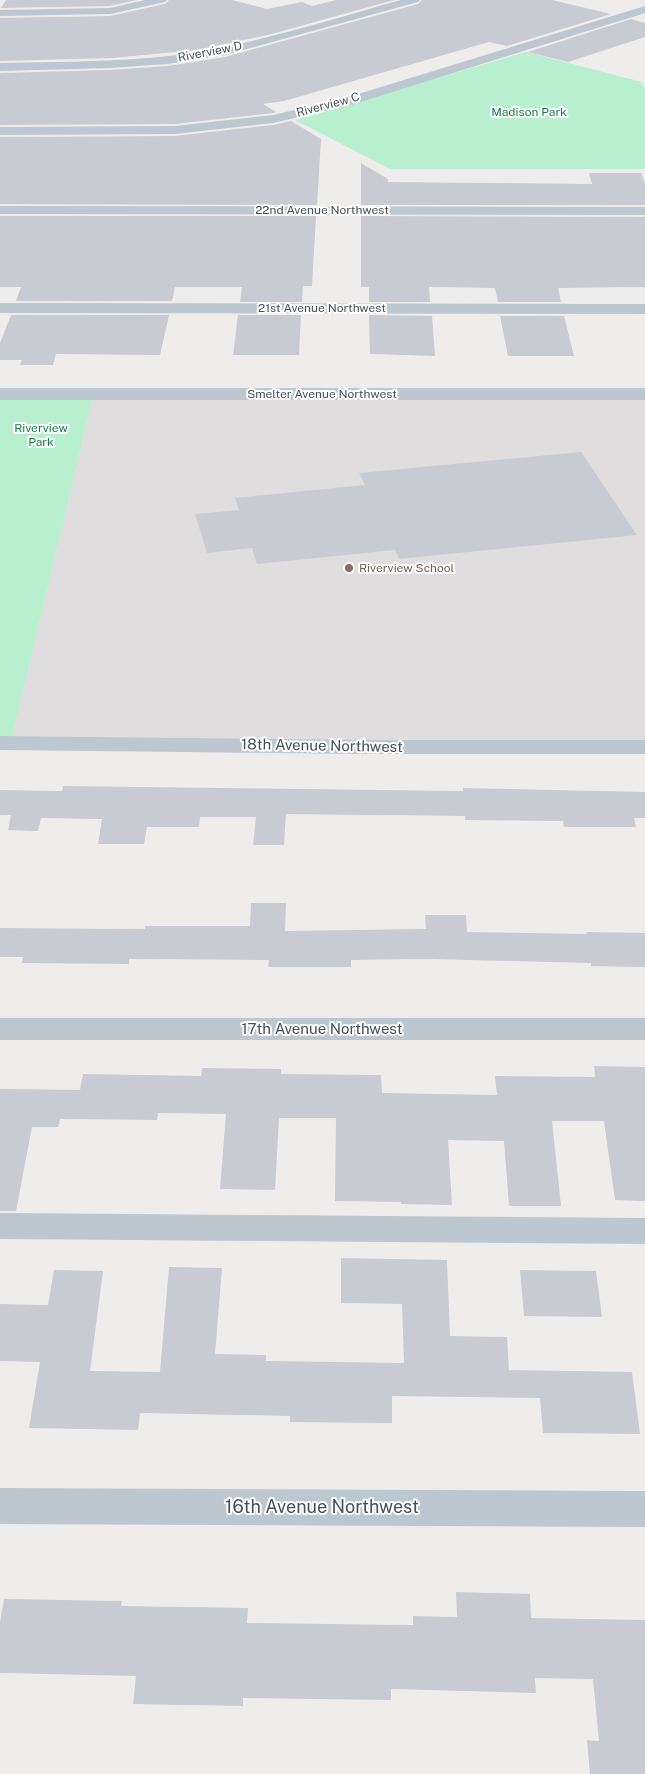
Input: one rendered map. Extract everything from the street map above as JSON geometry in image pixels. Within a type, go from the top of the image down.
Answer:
[{"type":"street","points":[[0,13],[110,11],[161,0]]},
{"type":"street","name":"Riverview D","points":[[0,67],[110,64],[168,60],[224,51],[414,0]]},
{"type":"street","name":"Riverview C","points":[[0,131],[175,130],[273,119],[346,102],[645,9]]},
{"type":"street","name":"22nd Avenue Northwest","points":[[0,210],[645,211]]},
{"type":"street","name":"21st Avenue Northwest","points":[[0,308],[645,309]]},
{"type":"street","name":"Smelter Avenue Northwest","points":[[0,394],[645,394]]},
{"type":"street","name":"18th Avenue Northwest","points":[[0,743],[384,747],[645,747]]},
{"type":"street","name":"17th Avenue Northwest","points":[[0,1029],[645,1029]]},
{"type":"street","points":[[0,1226],[645,1231]]},
{"type":"street","name":"16th Avenue Northwest","points":[[0,1506],[645,1509]]},
{"type":"shaded area","name":"Riverview School","points":[[94,393],[645,394],[645,744],[11,743]]},
{"type":"green space","name":"Madison Park","points":[[526,52],[642,82],[645,89],[645,169],[390,169],[295,120]]},
{"type":"green space","name":"Riverview Park","points":[[0,393],[94,393],[11,743],[0,743]]},
{"type":"building","points":[[6,0],[137,0],[110,6],[1,8]]},
{"type":"building","points":[[169,0],[232,0],[267,9],[302,2],[312,6],[336,0],[394,0],[268,35],[196,50],[113,58],[0,61],[0,18],[110,16],[165,4]]},
{"type":"building","points":[[422,0],[552,0],[611,14],[507,46],[489,42],[284,101],[263,104],[276,112],[273,113],[175,124],[0,125],[0,73],[110,70],[168,66],[225,57],[418,4]]},
{"type":"building","points":[[631,19],[645,23],[645,37],[568,62],[528,52]]},
{"type":"building","points":[[291,121],[321,139],[317,205],[0,204],[0,137],[175,136],[273,125]]},
{"type":"building","points":[[361,163],[388,179],[388,182],[592,184],[589,173],[641,173],[645,183],[645,205],[361,205]]},
{"type":"building","points":[[0,216],[316,216],[312,286],[303,286],[302,302],[240,302],[242,287],[175,287],[172,301],[16,301],[21,287],[0,287]]},
{"type":"building","points":[[361,216],[645,217],[645,287],[558,288],[561,302],[498,302],[495,288],[429,287],[430,302],[369,302],[369,287],[361,287]]},
{"type":"building","points":[[11,315],[169,315],[160,355],[56,354],[53,365],[20,365],[22,360],[0,360],[0,343]]},
{"type":"building","points":[[238,315],[301,315],[299,355],[233,355]]},
{"type":"building","points":[[369,315],[432,316],[435,356],[370,354]]},
{"type":"building","points":[[500,316],[564,316],[574,356],[508,356]]},
{"type":"building","points":[[581,452],[637,535],[399,559],[395,550],[257,564],[252,548],[207,553],[195,514],[239,510],[235,498],[365,485],[359,473]]},
{"type":"building","points":[[63,786],[463,791],[463,788],[645,792],[645,818],[634,818],[636,827],[564,827],[563,821],[465,820],[465,816],[286,814],[284,845],[253,845],[256,817],[200,817],[199,827],[147,827],[144,844],[98,844],[102,819],[41,818],[38,831],[8,830],[11,815],[0,815],[0,790],[62,791]]},
{"type":"building","points":[[251,903],[286,903],[285,931],[426,929],[425,915],[466,915],[467,932],[645,933],[645,967],[591,966],[591,963],[427,959],[351,960],[351,967],[268,967],[269,960],[129,959],[129,964],[22,963],[23,957],[0,957],[0,928],[145,929],[145,926],[250,926]]},
{"type":"building","points":[[594,1066],[645,1067],[645,1201],[615,1200],[604,1121],[552,1121],[561,1206],[509,1206],[504,1141],[448,1140],[452,1205],[335,1201],[336,1118],[279,1118],[275,1190],[220,1189],[226,1114],[158,1113],[157,1120],[60,1119],[58,1127],[32,1127],[16,1211],[0,1211],[0,1089],[80,1090],[83,1074],[201,1076],[202,1068],[281,1069],[281,1074],[381,1075],[382,1093],[497,1095],[495,1076],[595,1077]]},
{"type":"building","points":[[341,1258],[447,1260],[450,1336],[507,1337],[509,1370],[632,1372],[640,1434],[543,1433],[540,1398],[392,1396],[392,1423],[290,1422],[290,1416],[140,1413],[138,1430],[29,1428],[40,1362],[0,1361],[0,1304],[48,1305],[54,1270],[103,1271],[90,1371],[160,1372],[169,1267],[222,1268],[215,1354],[266,1355],[266,1361],[404,1363],[402,1304],[341,1303]]},
{"type":"building","points":[[520,1270],[596,1271],[602,1317],[524,1316]]},
{"type":"building","points":[[456,1592],[530,1594],[531,1618],[645,1620],[645,1774],[590,1774],[587,1740],[599,1741],[593,1679],[535,1678],[536,1693],[391,1689],[391,1700],[243,1698],[243,1706],[133,1704],[136,1676],[0,1673],[0,1622],[4,1599],[122,1601],[121,1606],[248,1608],[247,1623],[413,1625],[413,1616],[457,1617]]},
{"type":"place","name":"Riverview School","points":[[349,568]]}]
